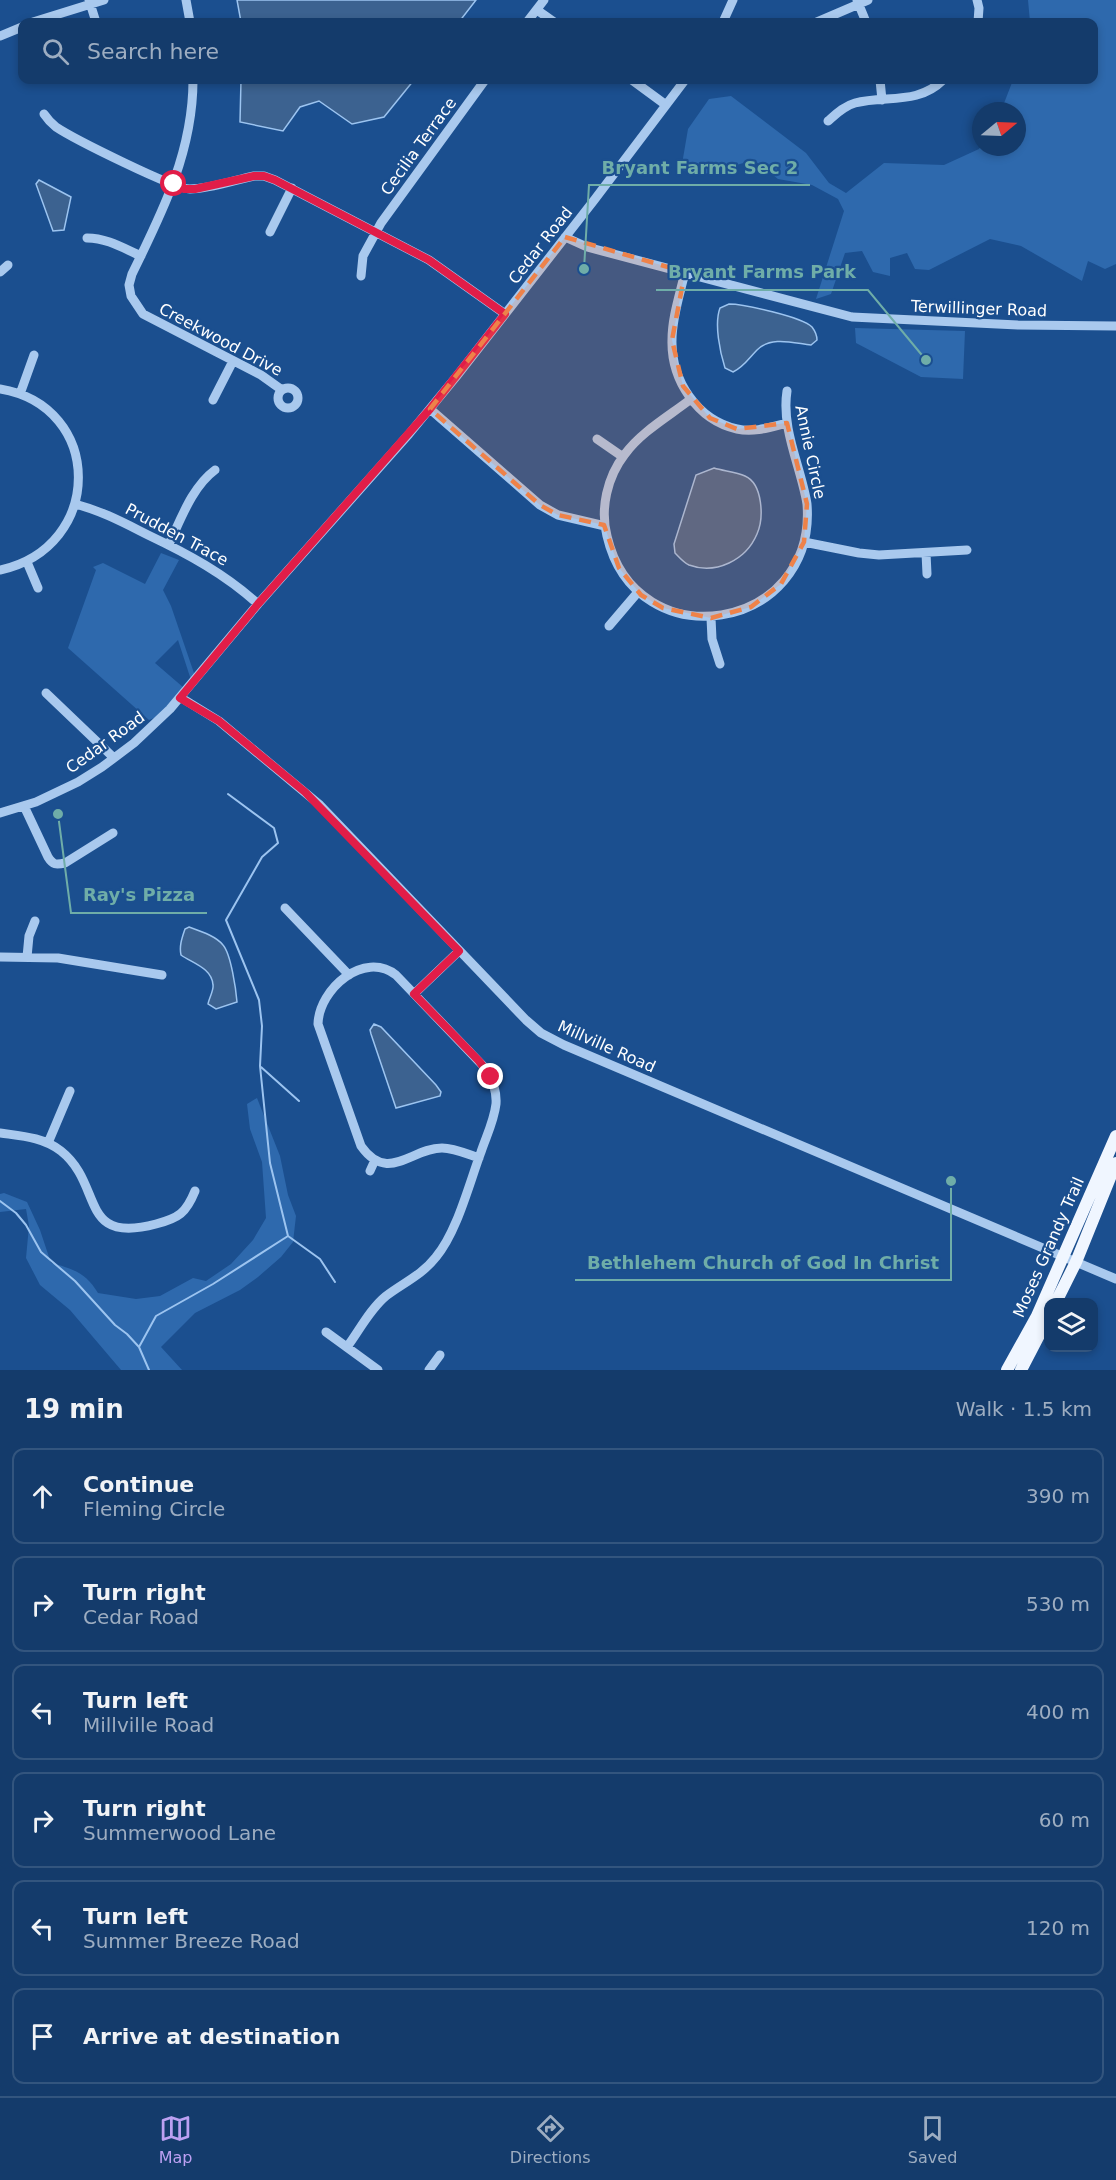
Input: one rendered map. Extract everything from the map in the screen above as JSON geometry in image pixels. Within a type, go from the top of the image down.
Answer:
[{"type":"main road","name":"Moses Grandy Trail","points":[[1007,1370],[1037,1316],[1116,1136]]},
{"type":"main road","name":"Moses Grandy Trail","points":[[1058,1298],[1076,1263],[1116,1163]]},
{"type":"main road","name":"Moses Grandy Trail","points":[[1021,1370],[1044,1326]]},
{"type":"street","points":[[44,18],[90,2],[104,0]]},
{"type":"street","points":[[186,0],[189,18]]},
{"type":"street","points":[[530,18],[544,0]]},
{"type":"street","points":[[725,18],[733,0]]},
{"type":"street","points":[[977,0],[978,18]]},
{"type":"street","points":[[825,18],[861,1],[865,18]]},
{"type":"street","points":[[90,2],[95,18]]},
{"type":"street","points":[[537,10],[548,18]]},
{"type":"street","points":[[1,33],[18,28]]},
{"type":"street","name":"Creekwood Drive","points":[[193,84],[190,123],[174,184],[129,285],[131,296],[143,314],[261,375],[282,390]]},
{"type":"street","name":"Cecilia Terrace","points":[[361,276],[363,256],[376,231],[482,84]]},
{"type":"street","points":[[637,84],[666,105]]},
{"type":"street","name":"Cedar Road","points":[[0,813],[24,806],[69,787],[114,758],[157,723],[258,604],[430,409],[682,84]]},
{"type":"street","points":[[880,84],[882,100]]},
{"type":"street","points":[[828,121],[851,105],[917,96],[938,84]]},
{"type":"street","points":[[44,114],[49,122],[67,133],[184,189],[195,189],[254,176],[264,176],[292,188],[429,260],[505,314]]},
{"type":"street","points":[[270,232],[292,188]]},
{"type":"street","name":"Terwillinger Road","points":[[565,237],[587,247],[852,316],[1018,325],[1116,326]]},
{"type":"street","points":[[87,238],[110,241],[141,256]]},
{"type":"street","points":[[0,272],[8,265]]},
{"type":"street","points":[[685,272],[673,324],[672,346],[677,372],[691,399],[710,418],[737,429],[764,429],[787,423]]},
{"type":"street","points":[[20,394],[34,355]]},
{"type":"street","points":[[213,400],[233,361]]},
{"type":"street","points":[[0,389],[29,398],[50,412],[66,433],[76,457],[78,471],[75,504],[71,516],[57,538],[37,556],[0,570]]},
{"type":"street","name":"Annie Circle","points":[[691,399],[646,433],[615,468],[607,490],[605,526],[610,549],[619,568],[638,592],[663,608],[686,615],[711,618],[739,612],[771,593],[788,576],[798,559],[804,542],[808,516],[807,504],[787,423],[784,406],[787,391]]},
{"type":"street","points":[[430,409],[540,505],[558,515],[605,526]]},
{"type":"street","points":[[597,439],[623,457]]},
{"type":"street","points":[[170,544],[205,477],[215,470]]},
{"type":"street","name":"Prudden Trace","points":[[75,504],[107,514],[170,544],[224,576],[258,604]]},
{"type":"street","points":[[804,542],[859,553],[926,553],[967,550]]},
{"type":"street","points":[[926,553],[927,574]]},
{"type":"street","points":[[27,561],[38,588]]},
{"type":"street","points":[[609,626],[638,592]]},
{"type":"street","points":[[711,618],[712,639],[720,664]]},
{"type":"street","points":[[46,693],[114,758]]},
{"type":"street","name":"Millville Road","points":[[180,698],[219,721],[305,792],[541,1033],[564,1045],[1116,1279]]},
{"type":"street","points":[[24,806],[51,863],[57,865],[65,863],[113,833]]},
{"type":"street","points":[[285,908],[349,975]]},
{"type":"street","points":[[27,957],[29,936],[35,921]]},
{"type":"street","points":[[414,994],[459,951]]},
{"type":"street","points":[[0,957],[58,958],[162,975]]},
{"type":"street","points":[[347,1347],[381,1301],[421,1273],[438,1256],[452,1229],[479,1158],[495,1108],[496,1093],[491,1077],[479,1061],[396,975],[383,968],[366,967],[349,975],[325,999],[321,1006],[318,1024],[357,1140],[365,1152],[375,1160],[387,1163],[395,1163],[442,1148],[479,1158]]},
{"type":"street","points":[[48,1143],[70,1091]]},
{"type":"street","points":[[0,1133],[48,1143],[72,1162],[79,1171],[96,1211],[102,1220],[116,1228],[133,1229],[178,1217],[188,1205],[195,1191]]},
{"type":"street","points":[[370,1171],[375,1160]]},
{"type":"street","points":[[326,1332],[378,1370]]},
{"type":"street","points":[[429,1370],[440,1355]]},
{"type":"highlighted area","points":[[565,237],[685,272],[672,340],[683,386],[710,418],[737,429],[787,423],[807,504],[804,542],[781,584],[751,607],[711,618],[663,608],[641,595],[619,568],[604,525],[558,515],[540,505],[430,409]]},
{"type":"shaded area","points":[[237,0],[476,0],[462,18],[240,18]]},
{"type":"shaded area","points":[[1028,0],[1116,0],[1116,264],[1105,269],[1088,261],[1082,281],[1021,246],[990,239],[929,270],[915,269],[907,253],[890,258],[890,276],[873,272],[862,251],[845,253],[831,294],[816,299],[844,211],[838,199],[812,185],[778,179],[754,160],[701,175],[681,170],[688,129],[709,99],[731,96],[806,153],[829,183],[846,193],[884,163],[944,165],[972,152],[972,156],[1026,156],[1026,102],[1004,102],[1011,84],[1098,84],[1098,18],[1030,18]]},
{"type":"shaded area","points":[[241,84],[411,84],[384,117],[352,124],[319,101],[300,107],[283,131],[240,122]]},
{"type":"shaded area","points":[[39,180],[71,197],[64,230],[53,231],[36,184]]},
{"type":"shaded area","points":[[729,304],[797,319],[812,327],[817,340],[811,345],[769,343],[757,350],[733,372],[725,368],[718,330],[720,308]]},
{"type":"shaded area","points":[[855,328],[965,331],[963,379],[921,377],[856,343]]},
{"type":"shaded area","points":[[714,468],[745,476],[751,480],[759,494],[761,519],[752,543],[738,558],[719,566],[699,568],[682,560],[675,553],[674,544],[696,475]]},
{"type":"shaded area","points":[[161,553],[179,560],[163,590],[171,606],[195,676],[191,680],[178,640],[155,663],[184,688],[157,717],[149,720],[68,648],[96,570],[93,567],[103,563],[145,584]]},
{"type":"shaded area","points":[[189,927],[212,936],[223,945],[231,964],[237,1002],[216,1009],[208,1004],[213,987],[212,979],[205,970],[181,955],[182,939],[185,929]]},
{"type":"shaded area","points":[[374,1024],[381,1027],[436,1085],[441,1092],[440,1096],[396,1108],[371,1034],[370,1030]]},
{"type":"shaded area","points":[[257,1098],[280,1156],[288,1195],[296,1216],[293,1242],[281,1257],[258,1277],[240,1290],[195,1313],[161,1347],[182,1370],[121,1370],[70,1310],[40,1285],[26,1258],[29,1226],[26,1209],[0,1212],[0,1194],[4,1193],[27,1202],[40,1230],[51,1263],[84,1276],[98,1293],[136,1299],[160,1296],[193,1278],[206,1281],[231,1264],[253,1240],[266,1218],[262,1162],[250,1129],[247,1104]]},
{"type":"waterway","points":[[228,794],[274,828],[278,843],[262,857],[226,920],[259,1000],[262,1026],[260,1066],[270,1163],[288,1236],[320,1259],[335,1282]]},
{"type":"waterway","points":[[261,1067],[299,1101]]},
{"type":"waterway","points":[[0,1201],[16,1213],[26,1225],[41,1252],[75,1281],[115,1325],[139,1347]]},
{"type":"waterway","points":[[149,1370],[139,1347],[156,1316],[213,1284],[288,1236]]},
{"type":"place","name":"Bryant Farms Sec 2","points":[[584,269]]},
{"type":"place","name":"Bryant Farms Park","points":[[926,360]]},
{"type":"place","name":"Ray's Pizza","points":[[58,814]]},
{"type":"place","name":"Bethlehem Church of God In Christ","points":[[951,1181]]},
{"type":"route","points":[[174,184],[184,189],[195,189],[254,176],[264,176],[275,180],[429,260],[505,314],[409,434],[258,604],[180,698],[219,721],[305,792],[332,817],[459,951],[414,994],[479,1061],[491,1077]]}]
